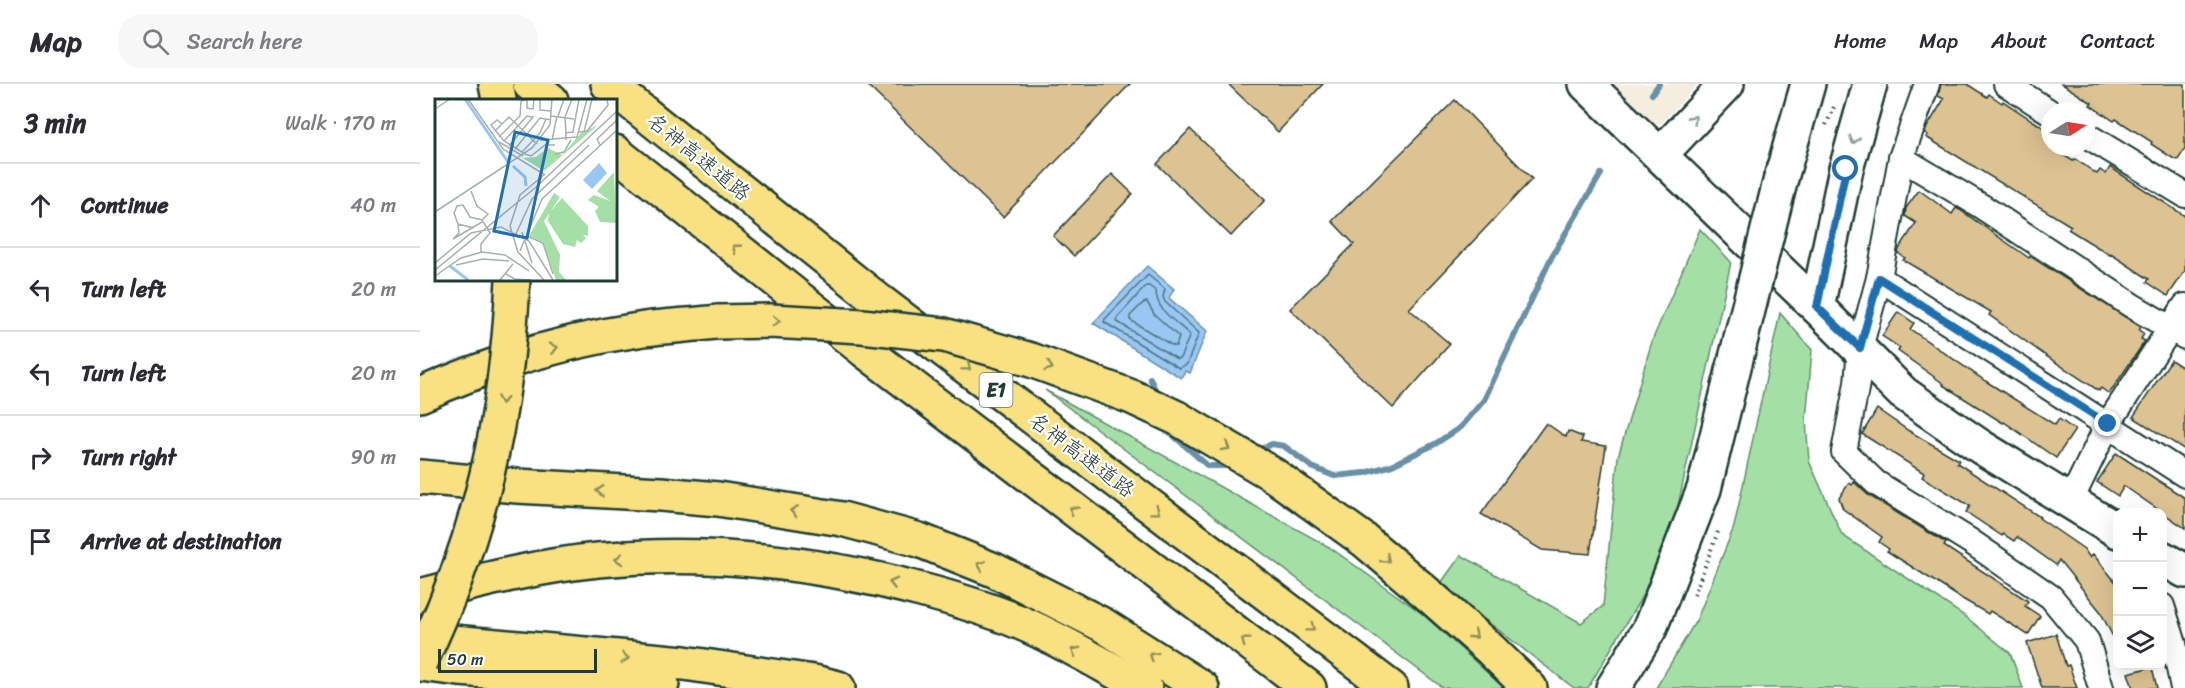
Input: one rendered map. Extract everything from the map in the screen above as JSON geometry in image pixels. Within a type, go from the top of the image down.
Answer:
[{"type":"main road","points":[[496,84],[499,99]]},
{"type":"main road","points":[[530,84],[550,99]]},
{"type":"main road","name":"名神高速道路","points":[[608,84],[879,301],[1391,688]]},
{"type":"main road","points":[[630,84],[823,243],[879,301]]},
{"type":"main road","name":"E1","points":[[616,153],[864,350],[1308,688]]},
{"type":"main road","points":[[513,280],[505,382],[492,455],[462,565],[440,621],[420,663],[457,679],[696,688]]},
{"type":"main road","points":[[420,396],[449,382],[524,355],[643,330],[717,322],[770,321],[862,326],[944,335],[1031,360],[1132,397],[1178,418],[1272,474],[1364,540],[1490,649],[1530,688]]},
{"type":"main road","points":[[420,477],[517,486],[718,499],[842,519],[919,540],[994,570],[1104,625],[1202,688]]},
{"type":"main road","points":[[420,596],[510,573],[597,560],[677,556],[736,558],[839,570],[962,601],[1033,628],[1145,688]]},
{"type":"main road","points":[[420,639],[684,663],[814,682],[838,688]]},
{"type":"street","points":[[1586,84],[1860,348],[1903,393],[1981,447],[2113,528]]},
{"type":"street","points":[[1660,155],[1727,84]]},
{"type":"street","points":[[1613,688],[1650,628],[1704,489],[1781,178],[1808,84]]},
{"type":"street","points":[[1817,307],[1846,169],[1870,84]]},
{"type":"street","points":[[1927,84],[1901,158],[1879,278],[1860,348],[1857,383],[1844,452],[1876,483],[1970,541],[2051,597],[2087,641],[2101,688]]},
{"type":"street","points":[[2006,84],[2041,106]]},
{"type":"street","points":[[2095,140],[2185,195]]},
{"type":"street","points":[[1901,158],[1981,206],[2131,305],[2178,332]]},
{"type":"street","points":[[1879,278],[2185,475]]},
{"type":"street","points":[[2070,502],[2108,424],[2178,332],[2185,306]]},
{"type":"street","points":[[2167,560],[2185,571]]},
{"type":"street","points":[[2166,616],[2183,681]]},
{"type":"shaded area","points":[[1611,84],[1698,84],[1661,124],[1650,122]]},
{"type":"green space","points":[[1700,229],[1731,262],[1674,524],[1644,593],[1588,688],[1574,688],[1462,602],[1441,583],[1461,555],[1581,623],[1603,606],[1618,457],[1652,341]]},
{"type":"green space","points":[[1780,313],[1812,350],[1806,421],[1809,461],[1842,535],[1966,617],[2010,653],[2023,688],[1656,688],[1697,619],[1734,527]]},
{"type":"green space","points":[[1045,390],[1329,547],[1424,615],[1504,688],[1443,688]]},
{"type":"water","points":[[1147,266],[1174,289],[1169,298],[1207,331],[1190,373],[1185,371],[1181,378],[1093,323]]},
{"type":"building","points":[[866,84],[1130,84],[1003,217]]},
{"type":"building","points":[[1228,84],[1323,84],[1278,132]]},
{"type":"building","points":[[1941,84],[1967,84],[1987,97],[1989,94],[2041,126],[2041,156],[2065,156],[2073,161],[2075,159],[2097,174],[2100,170],[2106,174],[2110,167],[2185,216],[2185,271],[2168,296],[2147,282],[2149,279],[2068,229],[2071,226],[1926,137],[1927,127],[1944,99],[1938,96]]},
{"type":"building","points":[[2062,84],[2185,84],[2185,149],[2178,160],[2174,159],[2151,144],[2152,142],[2095,108],[2095,102],[2090,102]]},
{"type":"building","points":[[1455,100],[1532,179],[1409,309],[1450,344],[1393,408],[1290,309],[1354,244],[1332,221]]},
{"type":"building","points":[[1190,129],[1265,200],[1231,236],[1157,164]]},
{"type":"building","points":[[1112,174],[1133,194],[1074,256],[1053,236]]},
{"type":"building","points":[[1919,190],[1952,214],[1956,208],[1960,210],[2029,258],[2030,256],[2141,327],[2139,330],[2144,334],[2141,339],[2145,341],[2109,394],[2101,388],[2099,391],[2046,356],[1989,315],[1991,312],[1903,260],[1905,258],[1898,253],[1899,249],[1916,223],[1905,216],[1906,208]]},
{"type":"building","points":[[1898,312],[1914,323],[1910,329],[1984,380],[2055,425],[2059,419],[2075,430],[2056,458],[2004,422],[1943,385],[1898,351],[1900,348],[1882,336]]},
{"type":"building","points":[[2171,360],[2185,369],[2185,450],[2133,417]]},
{"type":"building","points":[[1877,409],[1959,460],[1957,463],[2040,517],[2084,549],[2090,558],[2093,554],[2113,579],[2113,637],[2100,611],[2059,560],[2056,565],[2017,537],[2014,541],[2003,534],[2002,536],[1966,512],[1970,506],[1922,477],[1924,473],[1862,434]]},
{"type":"building","points":[[1546,423],[1566,437],[1568,431],[1583,437],[1581,442],[1606,446],[1590,554],[1542,550],[1481,514]]},
{"type":"building","points":[[2116,453],[2185,498],[2185,528],[2167,516],[2167,508],[2156,508],[2124,486],[2118,496],[2097,482]]},
{"type":"building","points":[[1854,482],[1868,495],[1946,543],[1944,546],[2028,601],[2025,606],[2040,616],[2028,635],[1990,611],[1988,614],[1959,597],[1887,551],[1889,549],[1879,542],[1882,537],[1843,509],[1839,498],[1849,483],[1852,485]]},
{"type":"building","points":[[2056,634],[2066,666],[2069,665],[2077,688],[2042,688],[2027,643]]},
{"type":"building","points":[[2153,670],[2157,688],[2133,688],[2128,673]]},
{"type":"waterway","points":[[1652,94],[1659,84]]},
{"type":"waterway","points":[[1254,452],[1272,444],[1284,446],[1312,467],[1334,476],[1365,473],[1392,465],[1435,444],[1461,427],[1484,400],[1552,256],[1601,174]]},
{"type":"waterway","points":[[1150,378],[1158,397]]},
{"type":"waterway","points":[[1171,429],[1174,436],[1208,466],[1226,466],[1231,463]]},
{"type":"route","points":[[1846,169],[1817,307],[1860,348],[1879,278],[2108,424]]}]
